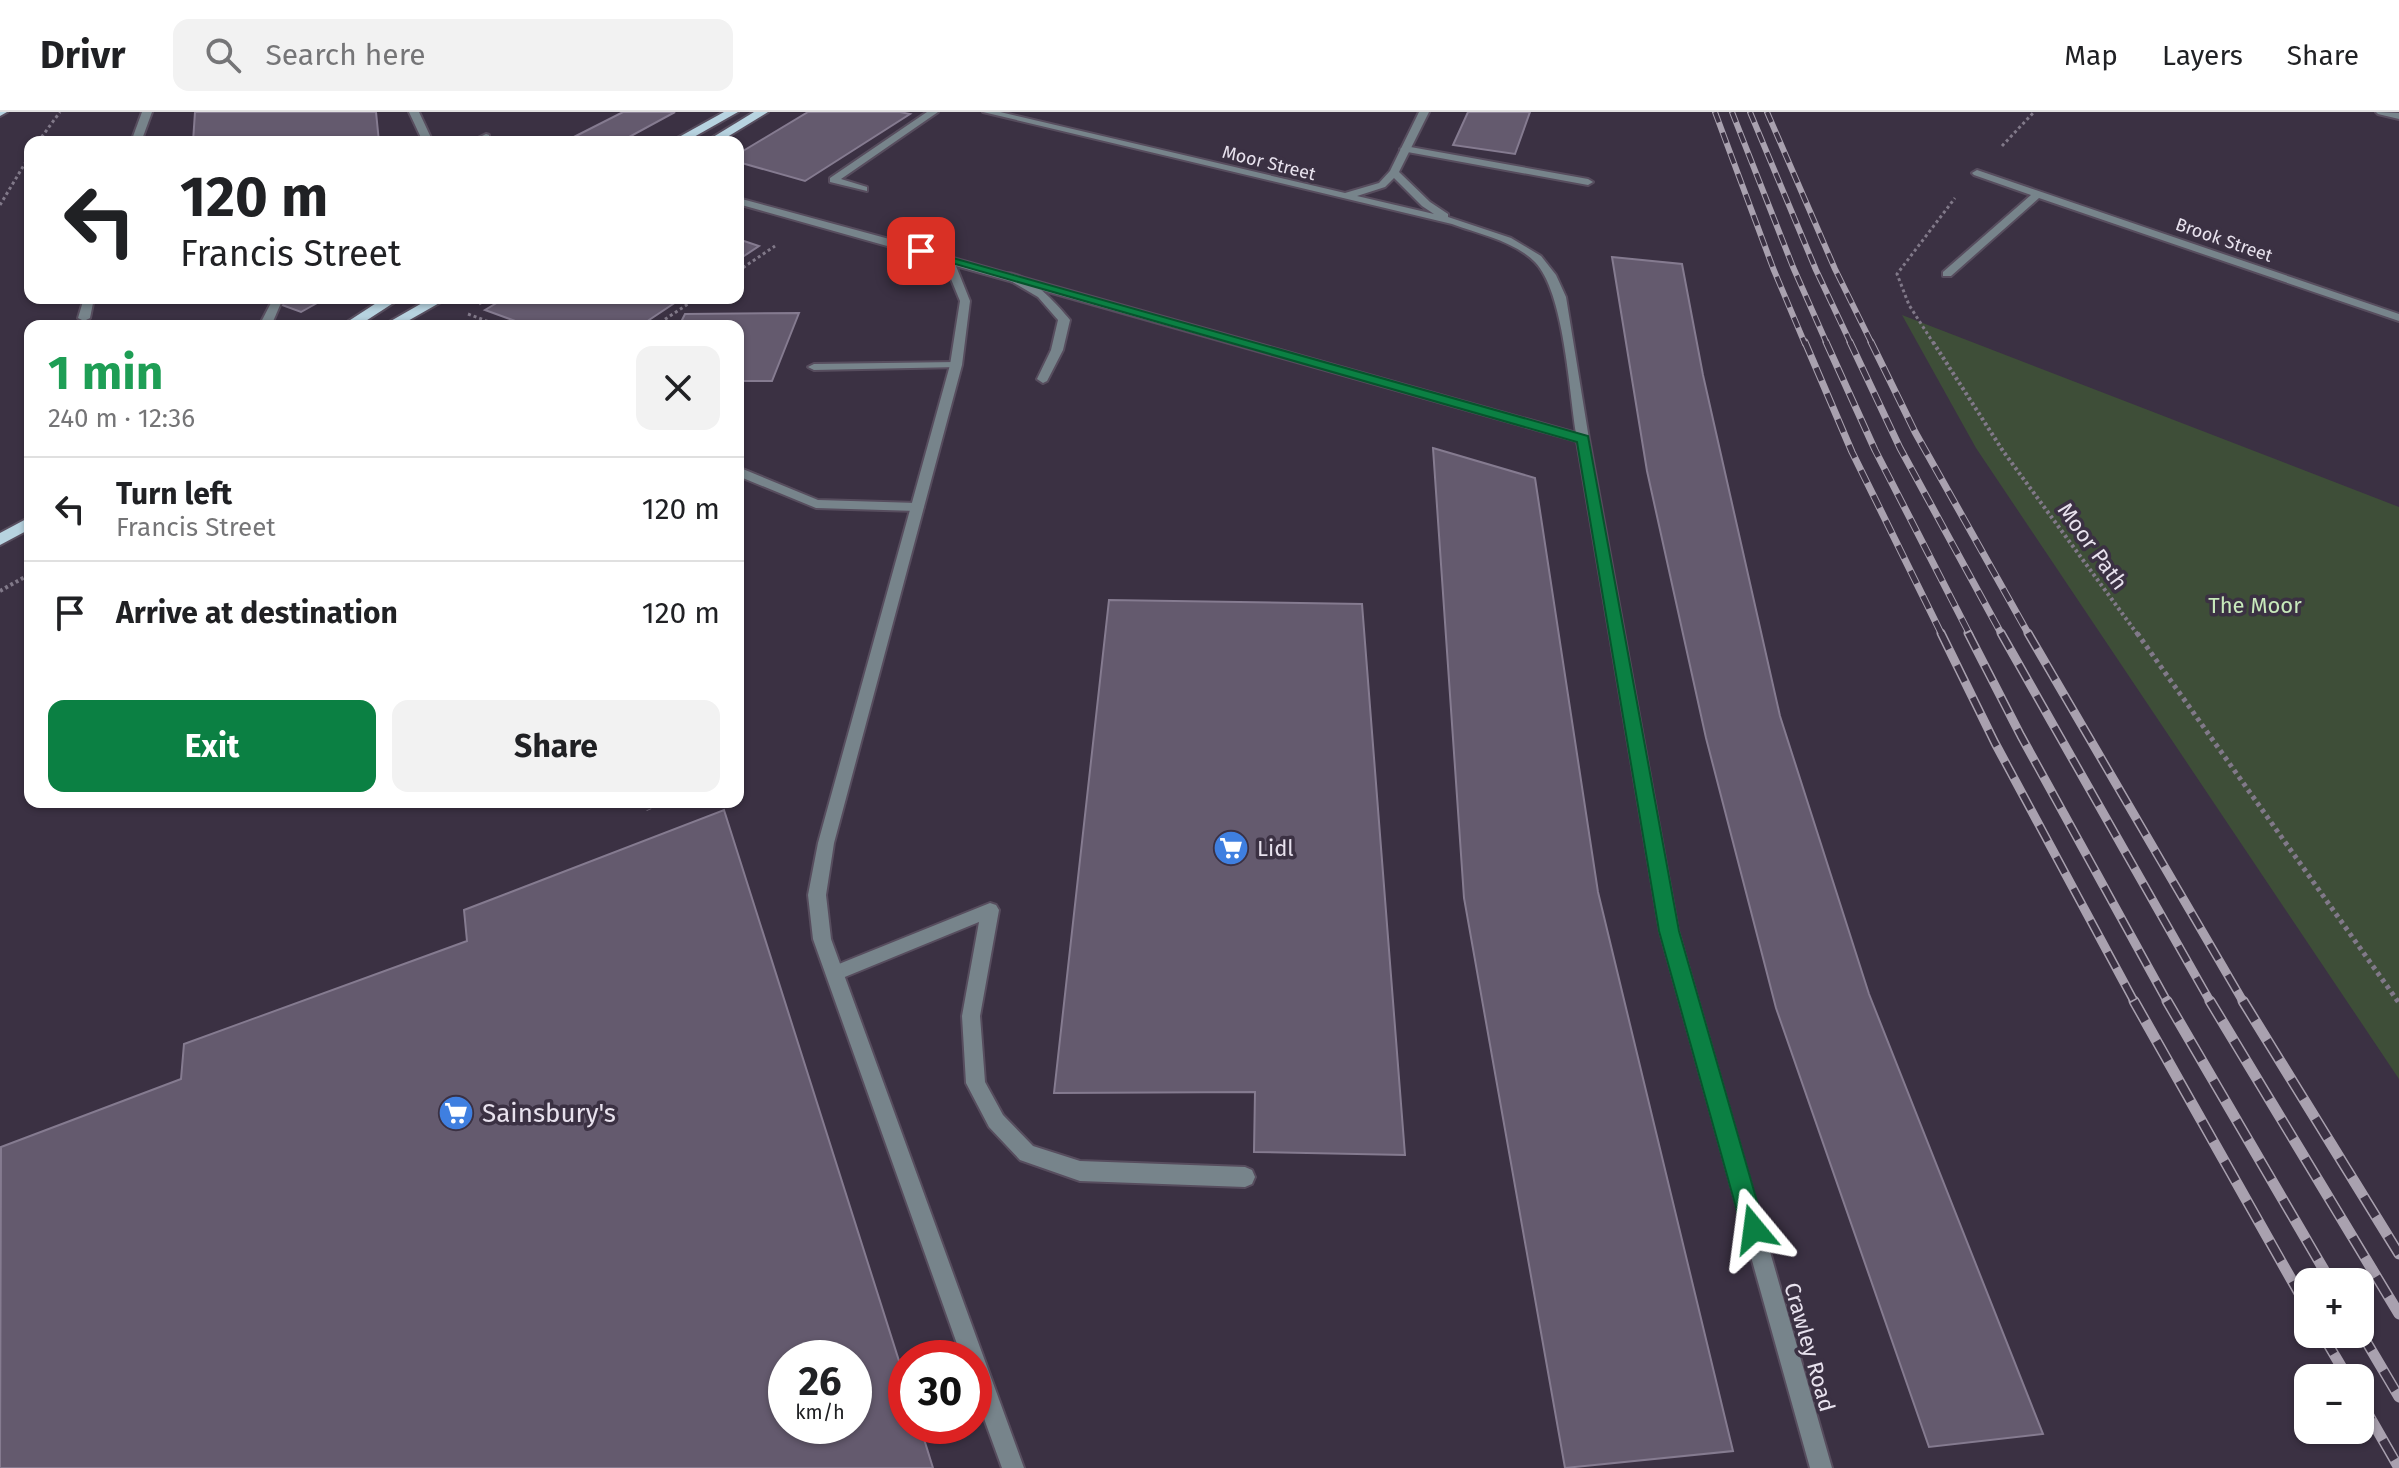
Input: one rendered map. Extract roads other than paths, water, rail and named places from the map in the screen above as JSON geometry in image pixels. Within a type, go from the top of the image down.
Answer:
[{"type":"main road","points":[[687,136],[732,112]]},
{"type":"main road","points":[[721,136],[762,112]]},
{"type":"main road","points":[[358,320],[384,304]]},
{"type":"main road","points":[[400,320],[430,304]]},
{"type":"main road","points":[[0,540],[24,526]]},
{"type":"main road","points":[[0,554],[24,539]]},
{"type":"street","points":[[138,136],[147,112]]},
{"type":"street","points":[[414,112],[425,136]]},
{"type":"street","points":[[864,189],[833,180],[933,112]]},
{"type":"street","name":"Moor Street","points":[[988,112],[1455,222],[1507,240],[1537,258]]},
{"type":"street","points":[[1341,197],[1382,185],[1394,172],[1424,112]]},
{"type":"street","points":[[2381,112],[2399,116]]},
{"type":"street","points":[[1405,149],[1588,182]]},
{"type":"street","points":[[1394,172],[1426,204],[1455,222]]},
{"type":"street","name":"Brook Street","points":[[1977,173],[2399,318]]},
{"type":"street","points":[[1947,274],[2039,193]]},
{"type":"street","points":[[744,201],[1583,439]]},
{"type":"street","points":[[948,258],[965,301],[956,365],[824,856],[817,895],[822,939],[967,1340]]},
{"type":"street","name":"Crawley Road","points":[[1537,258],[1551,275],[1561,297],[1669,931],[1821,1468]]},
{"type":"street","points":[[1006,275],[1042,295],[1064,320],[1057,350],[1043,379]]},
{"type":"street","points":[[84,318],[88,304]]},
{"type":"street","points":[[814,367],[956,365]]},
{"type":"street","points":[[744,474],[816,504],[917,507]]},
{"type":"street","points":[[835,973],[990,910],[971,1016],[976,1083],[996,1121],[1027,1153],[1080,1171],[1245,1177]]},
{"type":"street","points":[[992,1409],[1013,1468]]},
{"type":"railway","points":[[1715,112],[1805,344]]},
{"type":"railway","points":[[1732,112],[1827,344]]},
{"type":"railway","points":[[1750,112],[1816,270],[1851,344]]},
{"type":"railway","points":[[1767,112],[1835,269],[1872,344]]},
{"type":"railway","points":[[1805,342],[1852,452],[1942,635]]},
{"type":"railway","points":[[1826,342],[1875,450],[1970,635]]},
{"type":"railway","points":[[1850,342],[1900,448],[2002,635]]},
{"type":"railway","points":[[1871,342],[1915,432],[2029,635]]},
{"type":"railway","points":[[1941,633],[1995,743],[2135,1003]]},
{"type":"railway","points":[[1968,633],[2168,1003]]},
{"type":"railway","points":[[2001,633],[2211,1003]]},
{"type":"railway","points":[[2028,633],[2244,1003]]},
{"type":"railway","points":[[2134,1001],[2294,1284]]},
{"type":"railway","points":[[2167,1001],[2323,1268]]},
{"type":"railway","points":[[2210,1001],[2399,1314]]},
{"type":"railway","points":[[2243,1001],[2399,1254]]},
{"type":"railway","points":[[2330,1348],[2340,1364]]},
{"type":"railway","points":[[2370,1348],[2399,1397]]},
{"type":"railway","points":[[2374,1424],[2399,1468]]},
{"type":"place","name":"Lidl","points":[[1231,848]]},
{"type":"place","name":"Sainsbury's","points":[[456,1113]]},
{"type":"park label","name":"The Moor","points":[[2255,605]]}]
